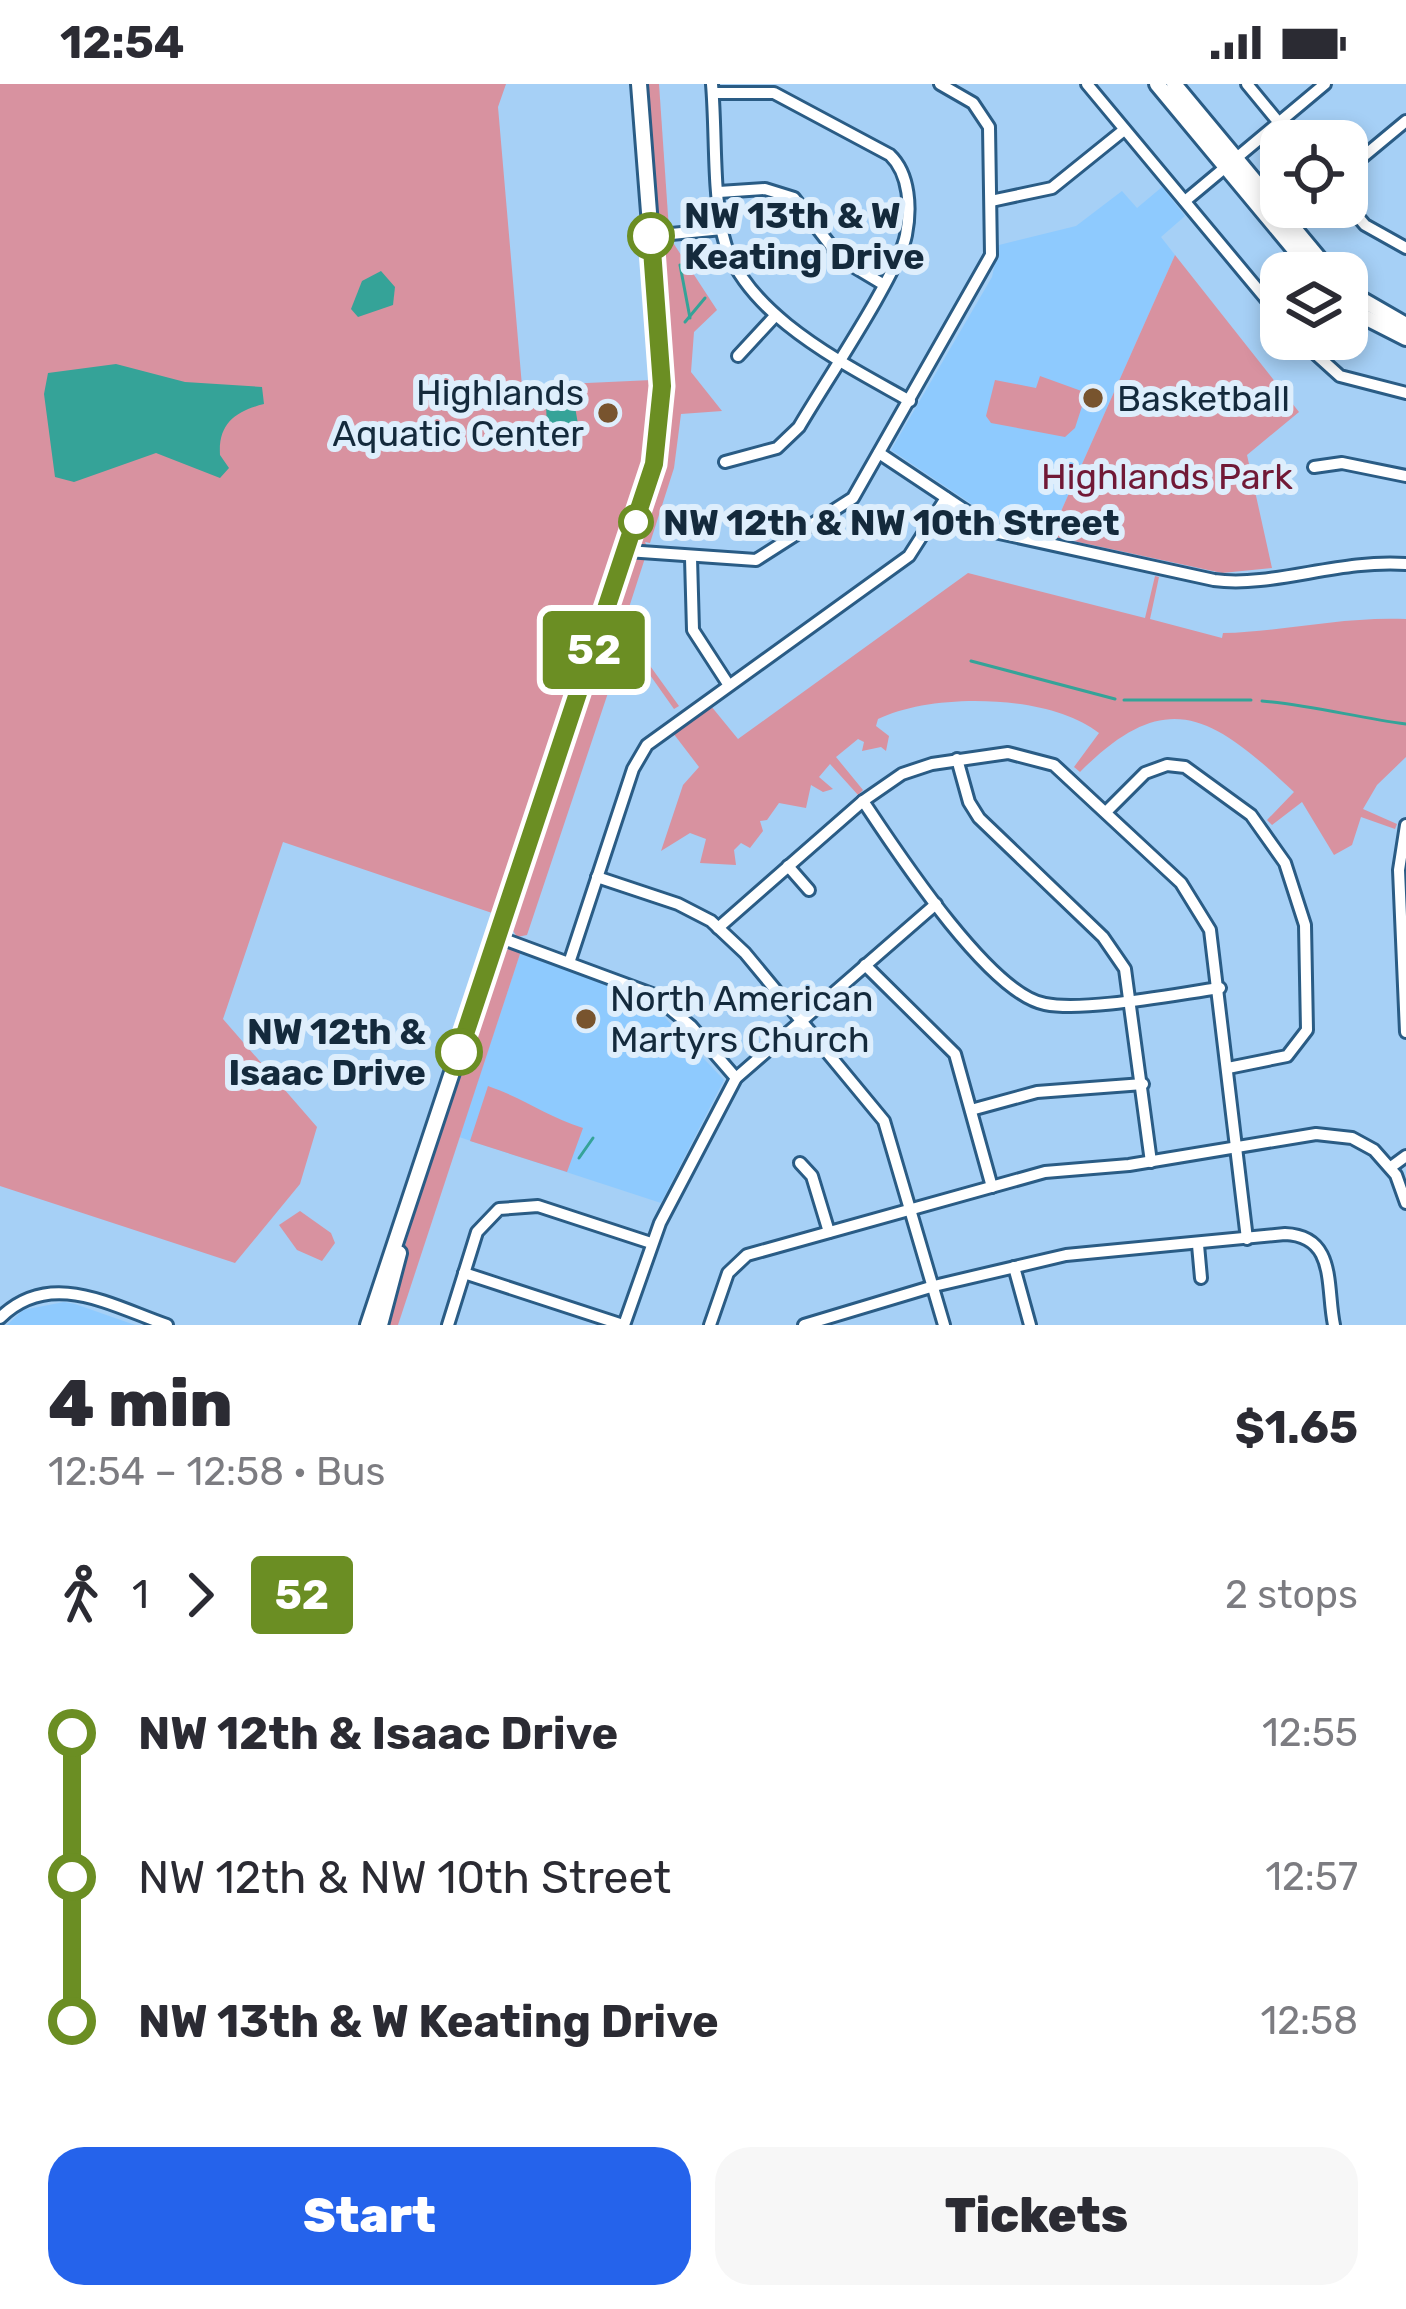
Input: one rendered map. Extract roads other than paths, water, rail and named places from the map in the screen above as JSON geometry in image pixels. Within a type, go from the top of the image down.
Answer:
[{"type":"main road","points":[[368,1325],[654,464],[661,418],[639,84]]},
{"type":"main road","points":[[1157,84],[1311,252]]},
{"type":"main road","points":[[1174,84],[1298,252]]},
{"type":"main road","points":[[1368,303],[1406,325]]},
{"type":"main road","points":[[1368,319],[1406,338]]},
{"type":"main road","points":[[380,1325],[423,1161]]},
{"type":"street","points":[[627,551],[750,560],[769,555],[849,503],[990,262],[986,118],[973,103],[940,84]]},
{"type":"street","points":[[1087,84],[1260,292]]},
{"type":"street","points":[[1247,84],[1277,120]]},
{"type":"street","points":[[1281,120],[1325,84]]},
{"type":"street","points":[[725,462],[777,448],[790,438],[838,359],[907,234],[901,168],[883,151],[774,94],[712,88],[722,229],[731,255],[776,316],[838,359],[910,401]]},
{"type":"street","points":[[1368,153],[1406,121]]},
{"type":"street","points":[[991,201],[1052,188],[1124,130]]},
{"type":"street","points":[[1185,201],[1260,138]]},
{"type":"street","points":[[718,192],[765,189],[794,198],[837,255],[881,284]]},
{"type":"street","points":[[1368,227],[1406,248]]},
{"type":"street","points":[[651,236],[722,229]]},
{"type":"street","points":[[738,356],[776,316]]},
{"type":"street","points":[[1322,360],[1340,376],[1406,393]]},
{"type":"street","points":[[879,453],[1009,536],[1222,581],[1353,562],[1406,564]]},
{"type":"street","points":[[1313,467],[1342,463],[1406,476]]},
{"type":"street","points":[[569,960],[640,754],[663,729],[909,556],[946,498]]},
{"type":"street","points":[[692,558],[693,630],[728,684]]},
{"type":"street","points":[[718,928],[863,801],[902,774],[957,759],[1008,753],[1043,760],[1074,778],[1198,905],[1214,944],[1247,1239]]},
{"type":"street","points":[[957,759],[979,818],[1112,947],[1133,998],[1151,1162]]},
{"type":"street","points":[[1107,811],[1145,773],[1167,765],[1185,767],[1251,815],[1285,862],[1305,925],[1307,1030],[1287,1055],[1228,1068]]},
{"type":"street","points":[[863,801],[962,938],[1028,998],[1060,1006],[1220,988]]},
{"type":"street","points":[[1406,826],[1402,870],[1406,1032]]},
{"type":"street","points":[[788,866],[809,890]]},
{"type":"street","points":[[597,877],[689,908],[718,928],[884,1121],[944,1325]]},
{"type":"street","points":[[464,1273],[624,1325],[651,1243],[736,1078],[936,904]]},
{"type":"street","points":[[498,937],[629,981],[667,1004],[736,1078]]},
{"type":"street","points":[[865,965],[951,1047],[992,1186]]},
{"type":"street","points":[[971,1110],[1037,1093],[1143,1084]]},
{"type":"street","points":[[710,1325],[728,1273],[739,1260],[1045,1172],[1151,1162],[1316,1134],[1342,1136],[1364,1144],[1391,1167],[1406,1203]]},
{"type":"street","points":[[1391,1167],[1406,1156]]},
{"type":"street","points":[[800,1163],[815,1184],[829,1232]]},
{"type":"street","points":[[448,1325],[480,1227],[499,1209],[538,1206],[651,1243]]},
{"type":"street","points":[[804,1325],[934,1286],[1078,1253],[1285,1234],[1309,1238],[1326,1258],[1334,1325]]},
{"type":"street","points":[[1198,1245],[1201,1279]]},
{"type":"street","points":[[1014,1268],[1030,1325]]},
{"type":"street","points":[[0,1318],[19,1301],[68,1292],[167,1325]]},
{"type":"waterway","points":[[680,265],[690,318]]},
{"type":"waterway","points":[[685,322],[705,298]]},
{"type":"waterway","points":[[971,661],[1115,699]]},
{"type":"waterway","points":[[1124,700],[1251,700]]},
{"type":"waterway","points":[[1262,701],[1406,724]]},
{"type":"waterway","points":[[579,1158],[593,1138]]},
{"type":"place","name":"NW 13th & W Keating Drive","points":[[651,236]]},
{"type":"place","name":"Basketball","points":[[1093,398]]},
{"type":"place","name":"Highlands Aquatic Center","points":[[608,413]]},
{"type":"place","name":"NW 12th & NW 10th Street","points":[[636,522]]},
{"type":"place","name":"North American Martyrs Church","points":[[586,1019]]},
{"type":"place","name":"NW 12th & Isaac Drive","points":[[459,1052]]},
{"type":"park label","name":"Highlands Park","points":[[1167,476]]}]
